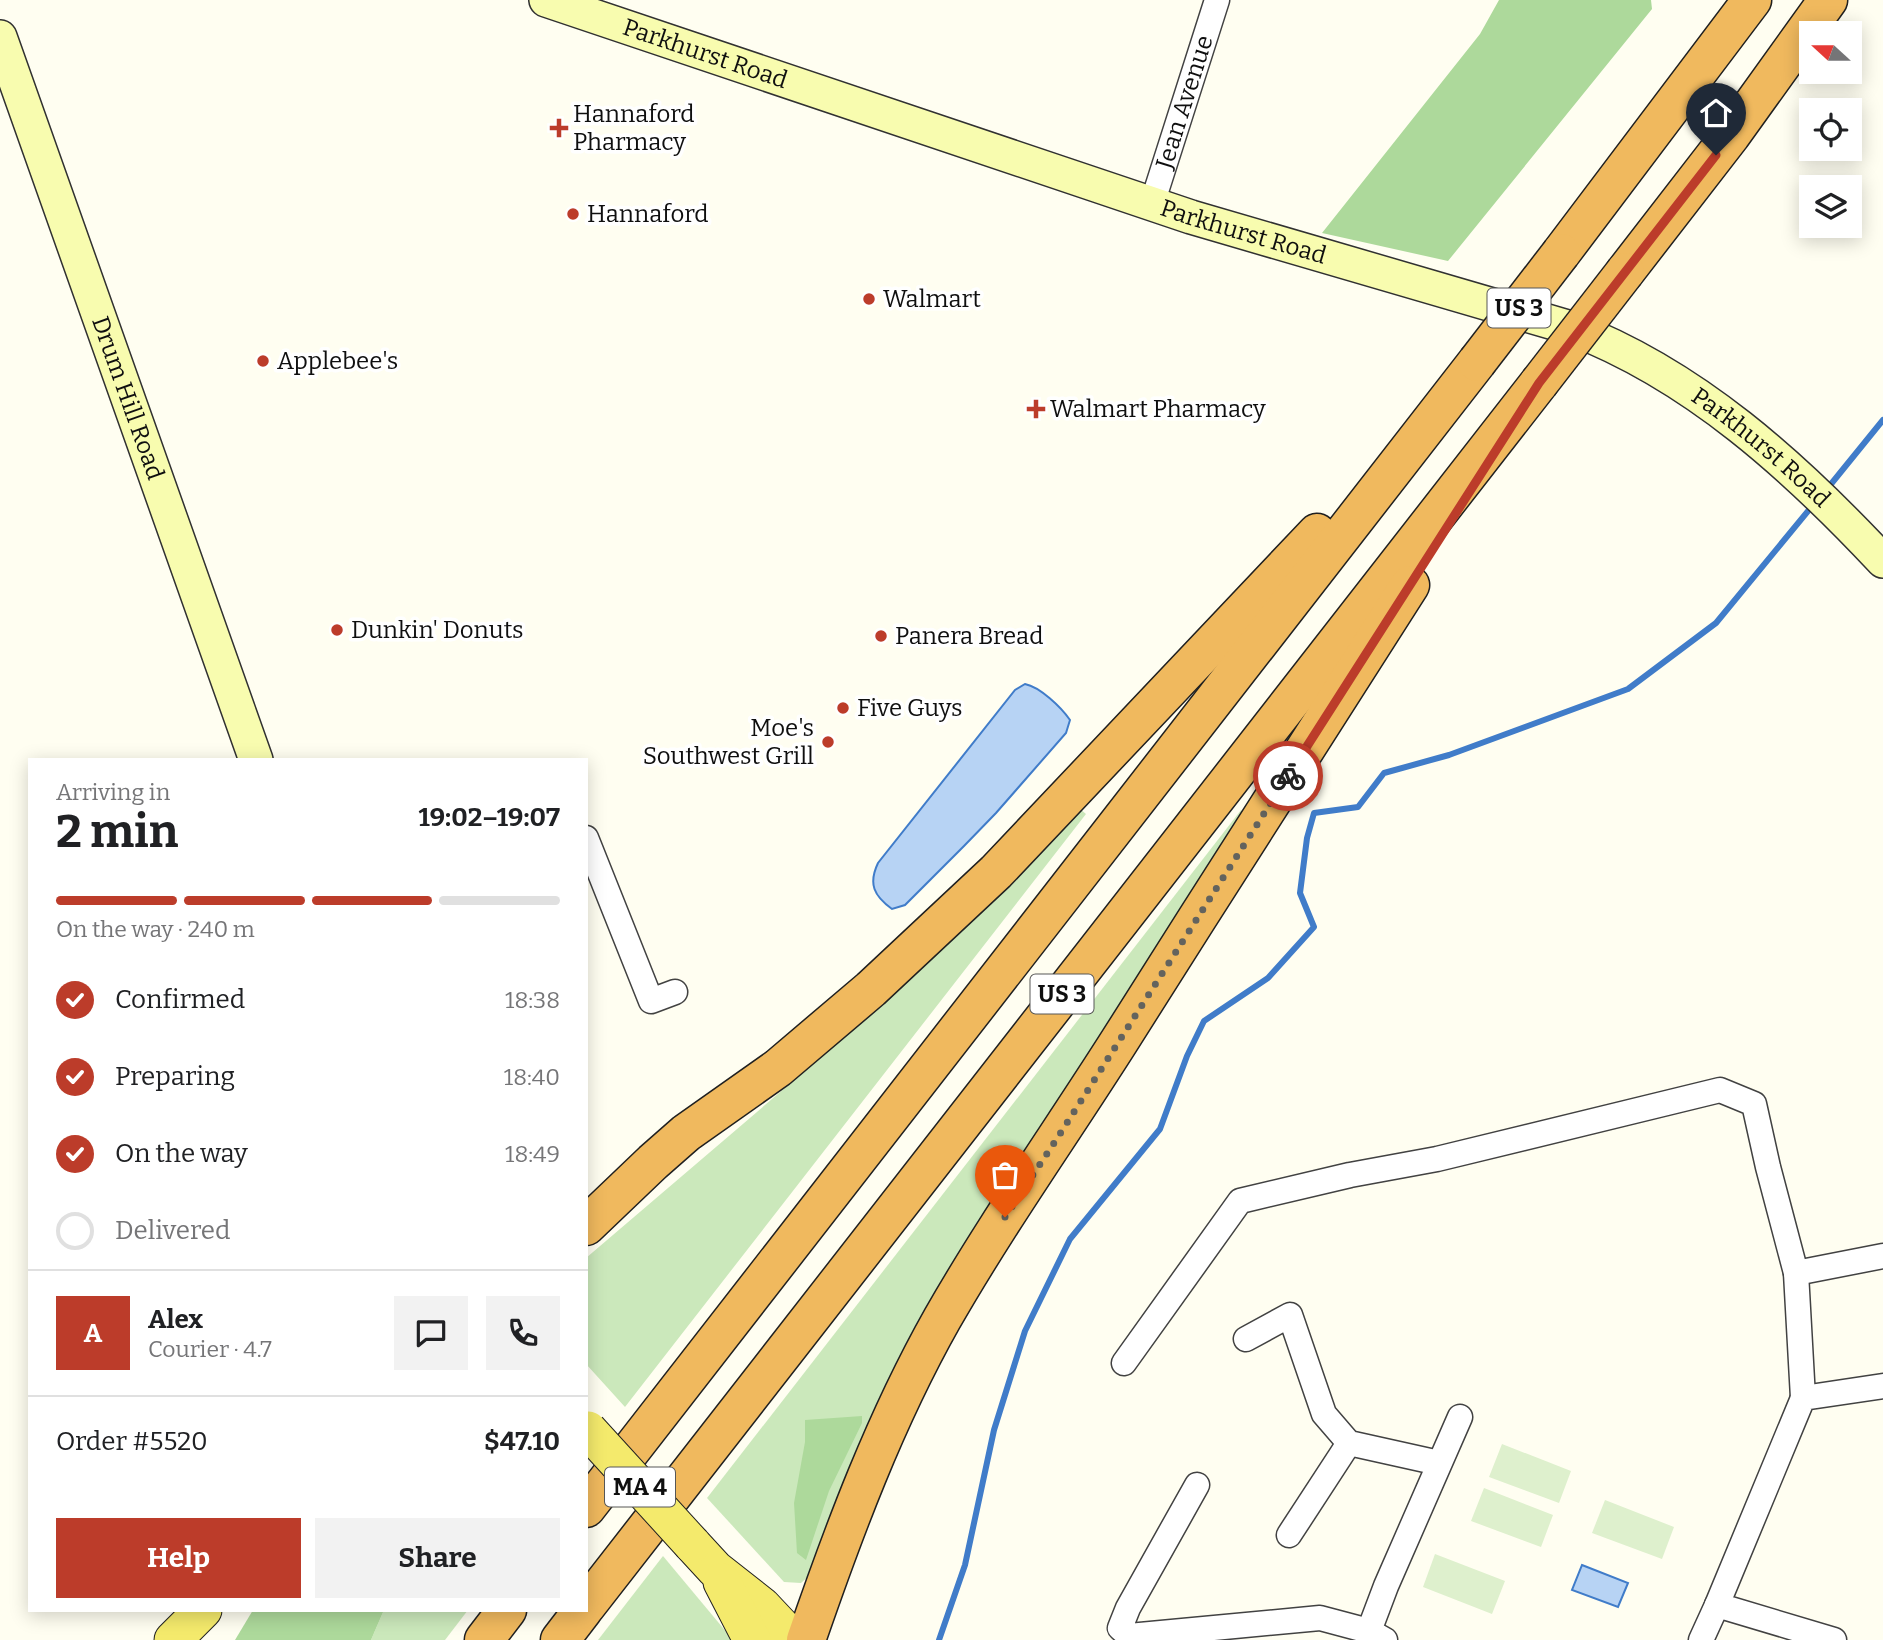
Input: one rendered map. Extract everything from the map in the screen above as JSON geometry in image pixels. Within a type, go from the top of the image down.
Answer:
[{"type":"highway","name":"US 3","points":[[588,1505],[1477,362],[1752,0]]},
{"type":"highway","name":"US 3","points":[[588,1604],[1731,135],[1828,0]]},
{"type":"highway","points":[[588,1225],[687,1133],[778,1068],[871,989],[996,872],[1477,362]]},
{"type":"highway","points":[[806,1640],[888,1425],[942,1320],[992,1237],[1539,383]]},
{"type":"highway","points":[[588,1199],[653,1162]]},
{"type":"highway","points":[[484,1640],[505,1612]]},
{"type":"highway","name":"US 3","points":[[560,1640],[582,1612]]},
{"type":"main road","name":"MA 4","points":[[588,1429],[703,1556],[762,1606],[794,1640]]},
{"type":"main road","points":[[703,1556],[752,1640]]},
{"type":"main road","points":[[173,1640],[206,1612]]},
{"type":"main road","points":[[191,1640],[207,1612]]},
{"type":"main road","points":[[204,1640],[208,1612]]},
{"type":"street","name":"Parkhurst Road","points":[[546,0],[1152,204],[1601,339],[1654,366],[1747,433],[1811,488],[1883,561]]},
{"type":"street","name":"Jean Avenue","points":[[1152,204],[1217,0]]},
{"type":"street","name":"Drum Hill Road","points":[[0,37],[255,758]]},
{"type":"street","points":[[588,842],[650,1001],[676,992]]},
{"type":"street","points":[[1124,1363],[1240,1201],[1350,1175],[1437,1159],[1720,1090],[1754,1104],[1796,1273],[1803,1398],[1701,1640]]},
{"type":"street","points":[[1796,1273],[1883,1256]]},
{"type":"street","points":[[1246,1339],[1290,1315],[1324,1414],[1349,1443],[1439,1464]]},
{"type":"street","points":[[1803,1398],[1883,1386]]},
{"type":"street","points":[[1197,1485],[1128,1608],[1120,1628],[1129,1636],[1320,1618],[1377,1635],[1385,1586],[1460,1417]]},
{"type":"street","points":[[1289,1535],[1349,1443]]},
{"type":"street","points":[[1717,1605],[1833,1640]]},
{"type":"green space","points":[[1499,0],[1651,0],[1652,9],[1448,261],[1322,233],[1480,34]]},
{"type":"green space","points":[[1079,808],[1086,814],[625,1407],[588,1366],[588,1256],[868,1017]]},
{"type":"green space","points":[[1241,810],[1245,814],[810,1575],[801,1583],[784,1582],[707,1498]]},
{"type":"green space","points":[[862,1416],[862,1423],[829,1491],[806,1560],[797,1553],[794,1503],[805,1442],[805,1420]]},
{"type":"green space","points":[[1502,1444],[1571,1471],[1559,1503],[1489,1477]]},
{"type":"green space","points":[[1484,1488],[1553,1515],[1541,1547],[1471,1521]]},
{"type":"green space","points":[[1605,1500],[1674,1527],[1662,1559],[1592,1533]]},
{"type":"green space","points":[[1435,1554],[1505,1581],[1492,1614],[1423,1587]]},
{"type":"green space","points":[[663,1556],[733,1640],[598,1640]]},
{"type":"green space","points":[[252,1612],[383,1612],[371,1640],[235,1640]]},
{"type":"green space","points":[[383,1612],[466,1612],[445,1640],[371,1640]]},
{"type":"water","points":[[1025,684],[1043,693],[1066,715],[1070,720],[1066,733],[964,846],[905,905],[892,909],[874,889],[873,877],[878,863],[1015,690]]},
{"type":"water","points":[[1582,1565],[1628,1583],[1618,1607],[1572,1590]]},
{"type":"waterway","points":[[1827,489],[1883,420]]},
{"type":"waterway","points":[[939,1640],[965,1565],[994,1430],[1025,1331],[1070,1239],[1160,1129],[1187,1056],[1204,1021],[1268,978],[1314,927],[1300,893],[1307,838],[1314,813],[1358,807],[1384,773],[1449,755],[1628,689],[1716,623],[1813,505]]},
{"type":"way so far","points":[[1005,1217],[1288,776]]},
{"type":"place","name":"Hannaford Pharmacy","points":[[559,128]]},
{"type":"place","name":"Hannaford","points":[[573,214]]},
{"type":"place","name":"Walmart","points":[[869,299]]},
{"type":"place","name":"Applebee's","points":[[263,361]]},
{"type":"place","name":"Walmart Pharmacy","points":[[1036,409]]},
{"type":"place","name":"Dunkin' Donuts","points":[[337,630]]},
{"type":"place","name":"Panera Bread","points":[[881,636]]},
{"type":"place","name":"Five Guys","points":[[843,708]]},
{"type":"place","name":"Moe's Southwest Grill","points":[[828,742]]},
{"type":"route","points":[[1288,776],[1539,383],[1716,155]]}]
